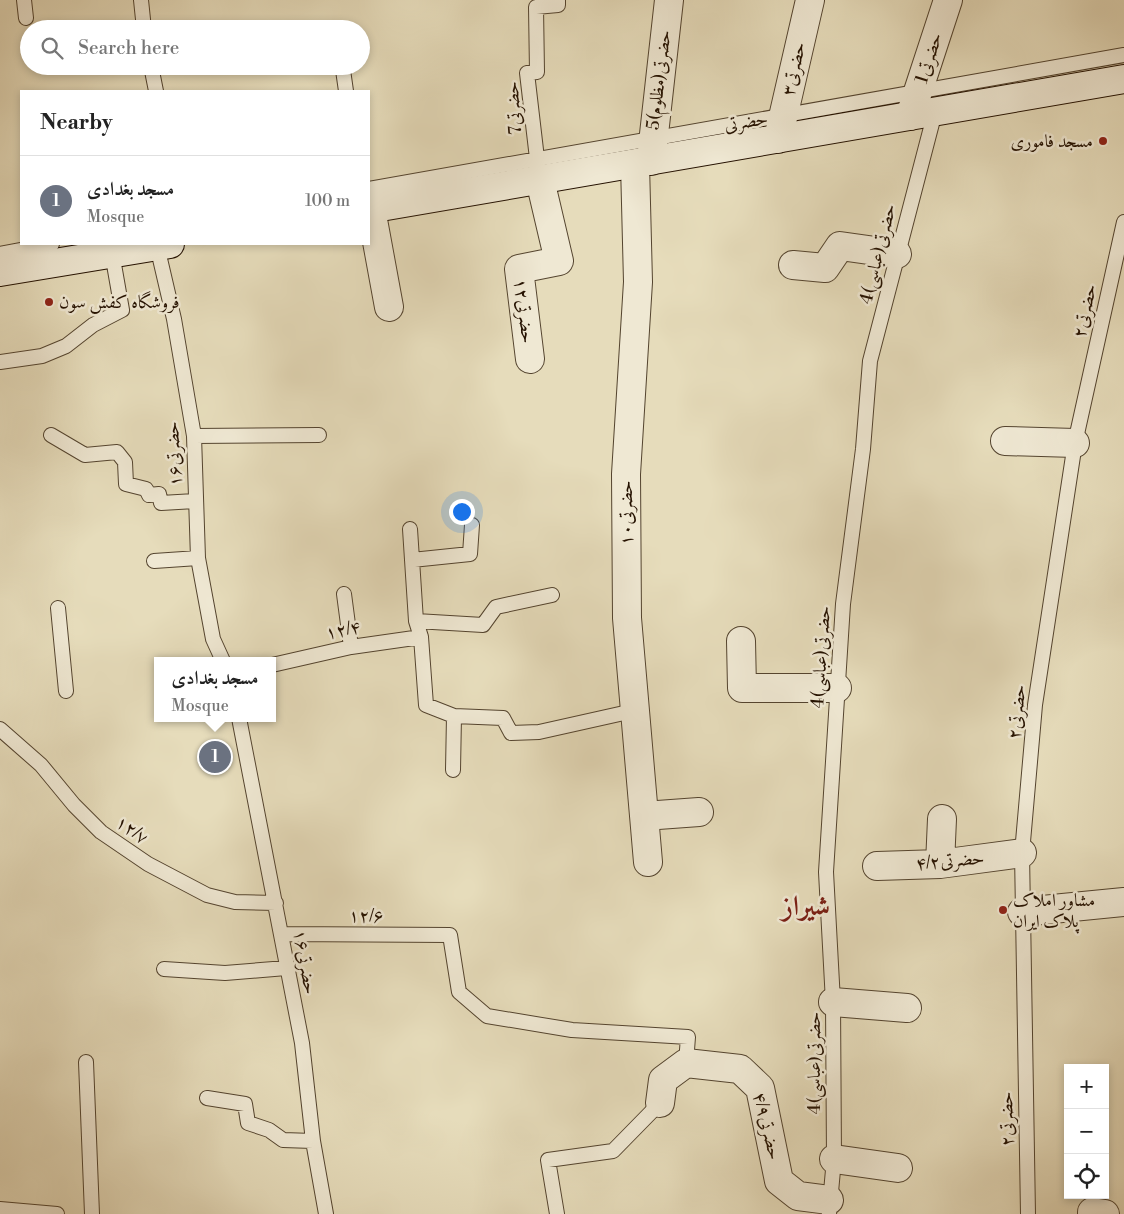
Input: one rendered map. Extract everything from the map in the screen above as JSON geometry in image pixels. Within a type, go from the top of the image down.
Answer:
[{"type":"street","name":"5حضرتی(مظلوم)","points":[[646,154],[669,0]]},
{"type":"street","name":"حضرتی۳","points":[[781,127],[810,0]]},
{"type":"street","name":"1حضرتی","points":[[921,106],[948,0]]},
{"type":"street","name":"حضرتی","points":[[370,202],[539,170],[646,154],[781,127],[921,106],[1120,68]]},
{"type":"street","name":"حضرتی۱۰","points":[[646,154],[626,474],[627,618],[648,862]]},
{"type":"street","name":"حضرتی۱۲","points":[[530,358],[519,269],[559,262],[539,170]]},
{"type":"street","points":[[370,202],[389,308]]},
{"type":"street","points":[[0,272],[106,250],[164,245]]},
{"type":"street","points":[[793,265],[826,268],[840,246],[897,254]]},
{"type":"street","points":[[1005,441],[1075,443]]},
{"type":"street","points":[[741,641],[742,688],[837,688]]},
{"type":"street","points":[[644,816],[699,812]]},
{"type":"street","points":[[940,864],[942,819]]},
{"type":"street","name":"حضرتی۴/۲","points":[[877,866],[940,864],[1022,854]]},
{"type":"street","points":[[1022,912],[1124,902]]},
{"type":"street","points":[[833,1002],[906,1008]]},
{"type":"street","points":[[660,1103],[663,1080],[687,1050]]},
{"type":"street","name":"حضرتی۴/۹","points":[[687,1050],[740,1069],[760,1088],[779,1180],[798,1196],[829,1207]]},
{"type":"street","points":[[834,1160],[898,1168]]},
{"type":"street","points":[[1092,1214],[1092,1212],[1105,1214]]},
{"type":"lane","points":[[24,0],[26,18]]},
{"type":"lane","points":[[142,0],[143,20]]},
{"type":"lane","name":"7حضرتی","points":[[539,170],[527,73],[537,72],[536,7],[558,5],[558,0]]},
{"type":"lane","points":[[153,75],[156,90]]},
{"type":"lane","points":[[344,75],[346,90]]},
{"type":"lane","name":"4حضرتی(عباسی)","points":[[829,1207],[834,1160],[833,1002],[826,872],[843,604],[862,449],[870,361],[897,254],[921,106]]},
{"type":"lane","name":"حضرتی۲","points":[[1028,1214],[1022,854],[1035,705],[1075,443],[1124,222]]},
{"type":"lane","points":[[0,254],[47,245]]},
{"type":"lane","name":"حضرتی۱۶","points":[[164,245],[174,319],[194,436],[198,558],[213,639],[221,657]]},
{"type":"lane","points":[[0,362],[42,356],[66,346],[93,325],[122,310],[106,250]]},
{"type":"lane","points":[[51,435],[84,455],[117,452],[125,462],[126,484],[146,488],[149,495],[160,494],[161,503],[195,501]]},
{"type":"lane","points":[[194,436],[319,435]]},
{"type":"lane","points":[[412,560],[470,554],[472,525]]},
{"type":"lane","points":[[410,528],[416,621],[421,637],[426,706],[454,716],[503,718],[511,732],[539,732],[634,711]]},
{"type":"lane","points":[[154,561],[198,558]]},
{"type":"lane","points":[[344,594],[351,647]]},
{"type":"lane","points":[[416,621],[483,624],[496,606],[552,594]]},
{"type":"lane","points":[[58,608],[66,691]]},
{"type":"lane","name":"۱۲/۴","points":[[276,665],[351,647],[421,637]]},
{"type":"lane","points":[[453,770],[454,716]]},
{"type":"lane","name":"حضرتی۱۶","points":[[240,722],[302,1043],[313,1141],[326,1214]]},
{"type":"lane","name":"۱۲/۷","points":[[0,729],[41,765],[74,805],[101,832],[148,864],[208,895],[235,902],[276,903]]},
{"type":"lane","name":"۱۲/۶","points":[[280,934],[450,935],[459,992],[486,1016],[687,1050]]},
{"type":"lane","points":[[164,968],[225,973],[286,968]]},
{"type":"lane","points":[[86,1062],[92,1214]]},
{"type":"lane","points":[[206,1098],[245,1104],[248,1123],[269,1130],[283,1140],[313,1141]]},
{"type":"lane","points":[[557,1214],[548,1160],[613,1151],[660,1103]]},
{"type":"lane","points":[[0,1209],[57,1214]]},
{"type":"place","name":"مسجد فاموری","points":[[1103,141]]},
{"type":"place","name":"فروشگاه کفش سون","points":[[49,302]]},
{"type":"place","name":"مسجد بغدادی","points":[[215,757]]},
{"type":"place","name":"مشاور املاک پلاک ایران","points":[[1003,910]]},
{"type":"district","name":"شیراز","points":[[806,906]]}]
